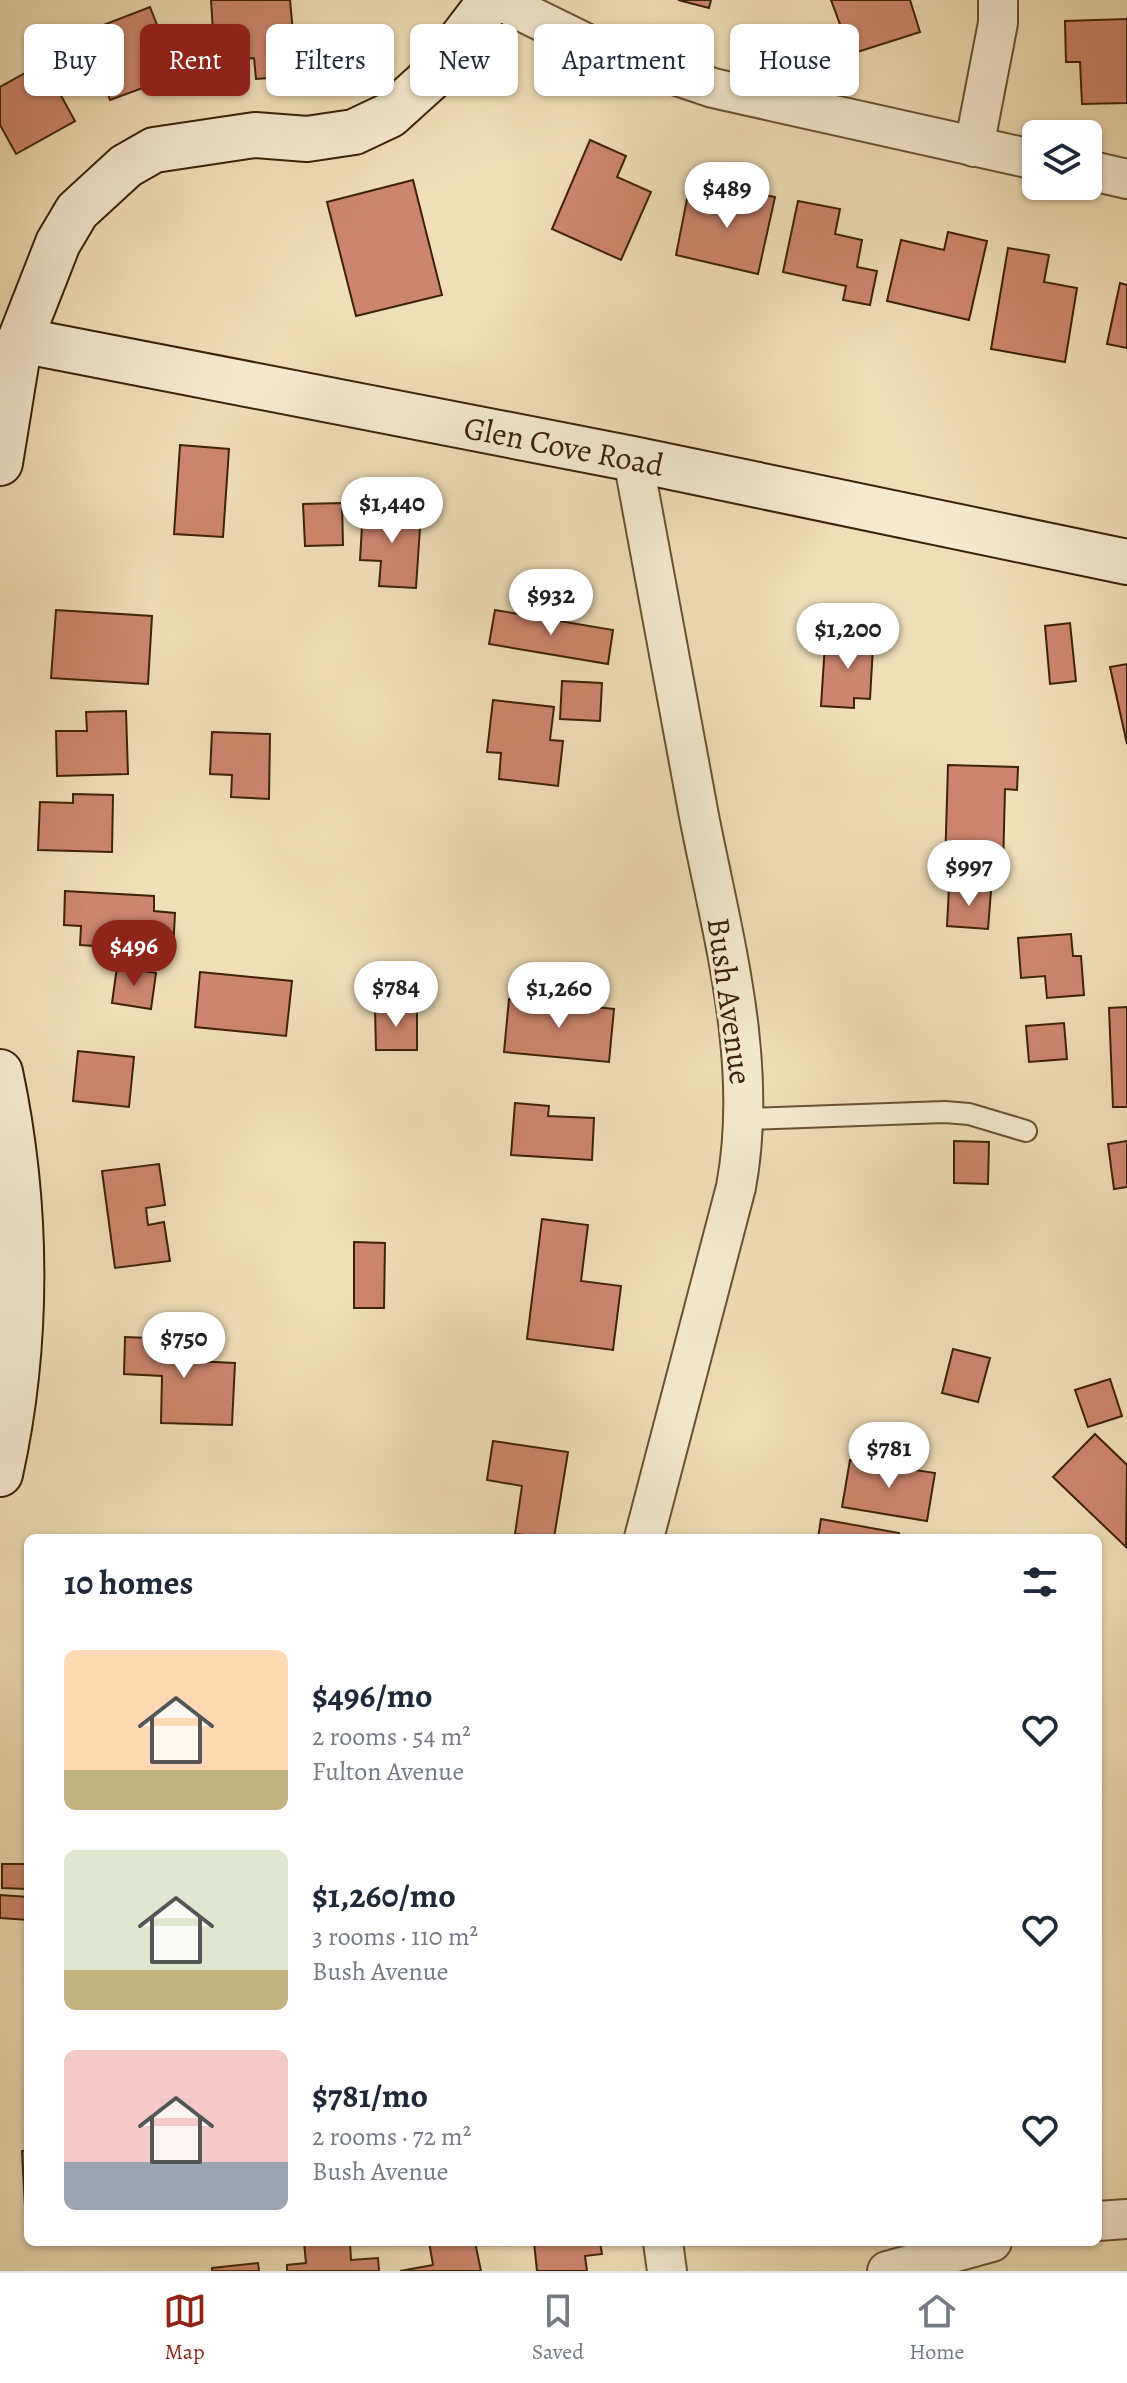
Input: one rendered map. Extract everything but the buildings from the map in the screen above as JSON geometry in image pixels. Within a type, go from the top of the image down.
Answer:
[{"type":"street","points":[[0,463],[10,338],[77,211],[126,166],[154,150],[255,135],[307,139],[354,132],[390,115],[432,77],[491,0]]},
{"type":"street","points":[[498,0],[598,49],[713,88],[1022,157]]},
{"type":"street","points":[[974,147],[998,23],[998,0]]},
{"type":"street","points":[[1102,173],[1127,179]]},
{"type":"street","name":"Glen Cove Road","points":[[10,338],[633,459],[1127,562]]},
{"type":"street","name":"Bush Avenue","points":[[633,459],[737,1015],[745,1119],[736,1187],[645,1534]]},
{"type":"street","points":[[0,1072],[13,1139],[19,1194],[21,1296],[17,1369],[9,1435],[0,1474]]},
{"type":"street","points":[[1102,2221],[1127,2219]]},
{"type":"street","points":[[664,2246],[667,2271]]},
{"type":"street","points":[[887,2271],[978,2246]]},
{"type":"lane","points":[[745,1119],[945,1112],[969,1114],[1026,1131]]}]
